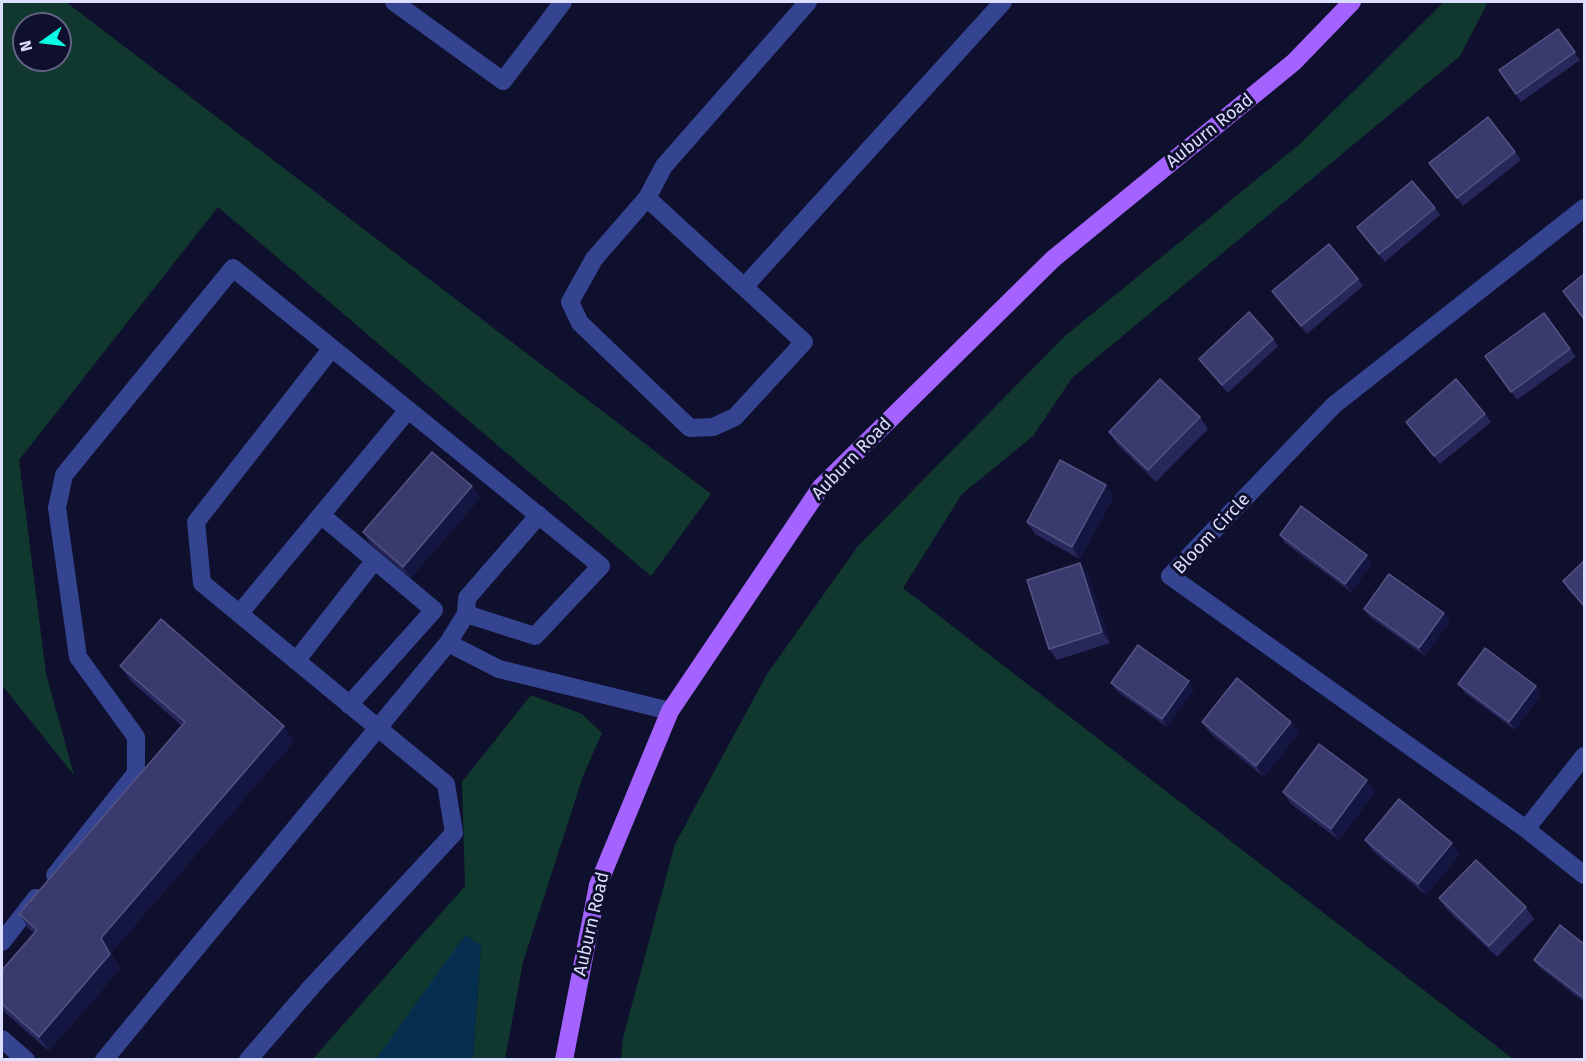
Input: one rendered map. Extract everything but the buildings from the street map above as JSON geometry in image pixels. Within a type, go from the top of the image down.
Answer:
[{"type":"main road","name":"Auburn Road","points":[[564,1059],[598,885],[670,711],[821,487],[1053,259],[1293,62],[1352,2]]},
{"type":"street","points":[[394,2],[503,81],[563,2]]},
{"type":"street","points":[[647,198],[804,342],[735,417],[713,427],[690,428],[580,323],[570,302],[594,259],[647,198],[664,166],[808,2]]},
{"type":"street","points":[[744,287],[1003,2]]},
{"type":"street","name":"Bloom Circle","points":[[1584,208],[1334,405],[1170,576],[1526,829],[1584,875]]},
{"type":"street","points":[[2,942],[136,773],[136,737],[78,657],[57,508],[64,475],[233,268],[601,566],[535,636],[457,629]]},
{"type":"street","points":[[248,1059],[312,985],[454,834],[446,784],[202,583],[196,522],[332,348]]},
{"type":"street","points":[[239,614],[408,410]]},
{"type":"street","points":[[321,515],[457,629],[498,669],[670,711]]},
{"type":"street","points":[[104,1059],[457,629],[467,598],[539,515]]},
{"type":"street","points":[[296,661],[375,560]]},
{"type":"street","points":[[349,705],[434,610]]},
{"type":"street","points":[[1526,829],[1584,756]]},
{"type":"street","points":[[2,1039],[26,1059]]},
{"type":"green space","points":[[2,2],[66,2],[711,494],[651,576],[218,207],[19,460],[46,674],[74,775],[2,685]]},
{"type":"green space","points":[[1444,2],[1488,2],[1460,56],[1072,378],[1033,436],[962,494],[903,588],[1513,1059],[621,1059],[623,1038],[675,844],[767,674],[858,546],[1065,336],[1301,143]]},
{"type":"green space","points":[[531,695],[582,714],[602,733],[583,776],[523,962],[505,1059],[473,1059],[481,945],[376,1059],[312,1060],[465,886],[462,782]]},
{"type":"water","points":[[465,935],[481,945],[473,1059],[376,1059]]}]
